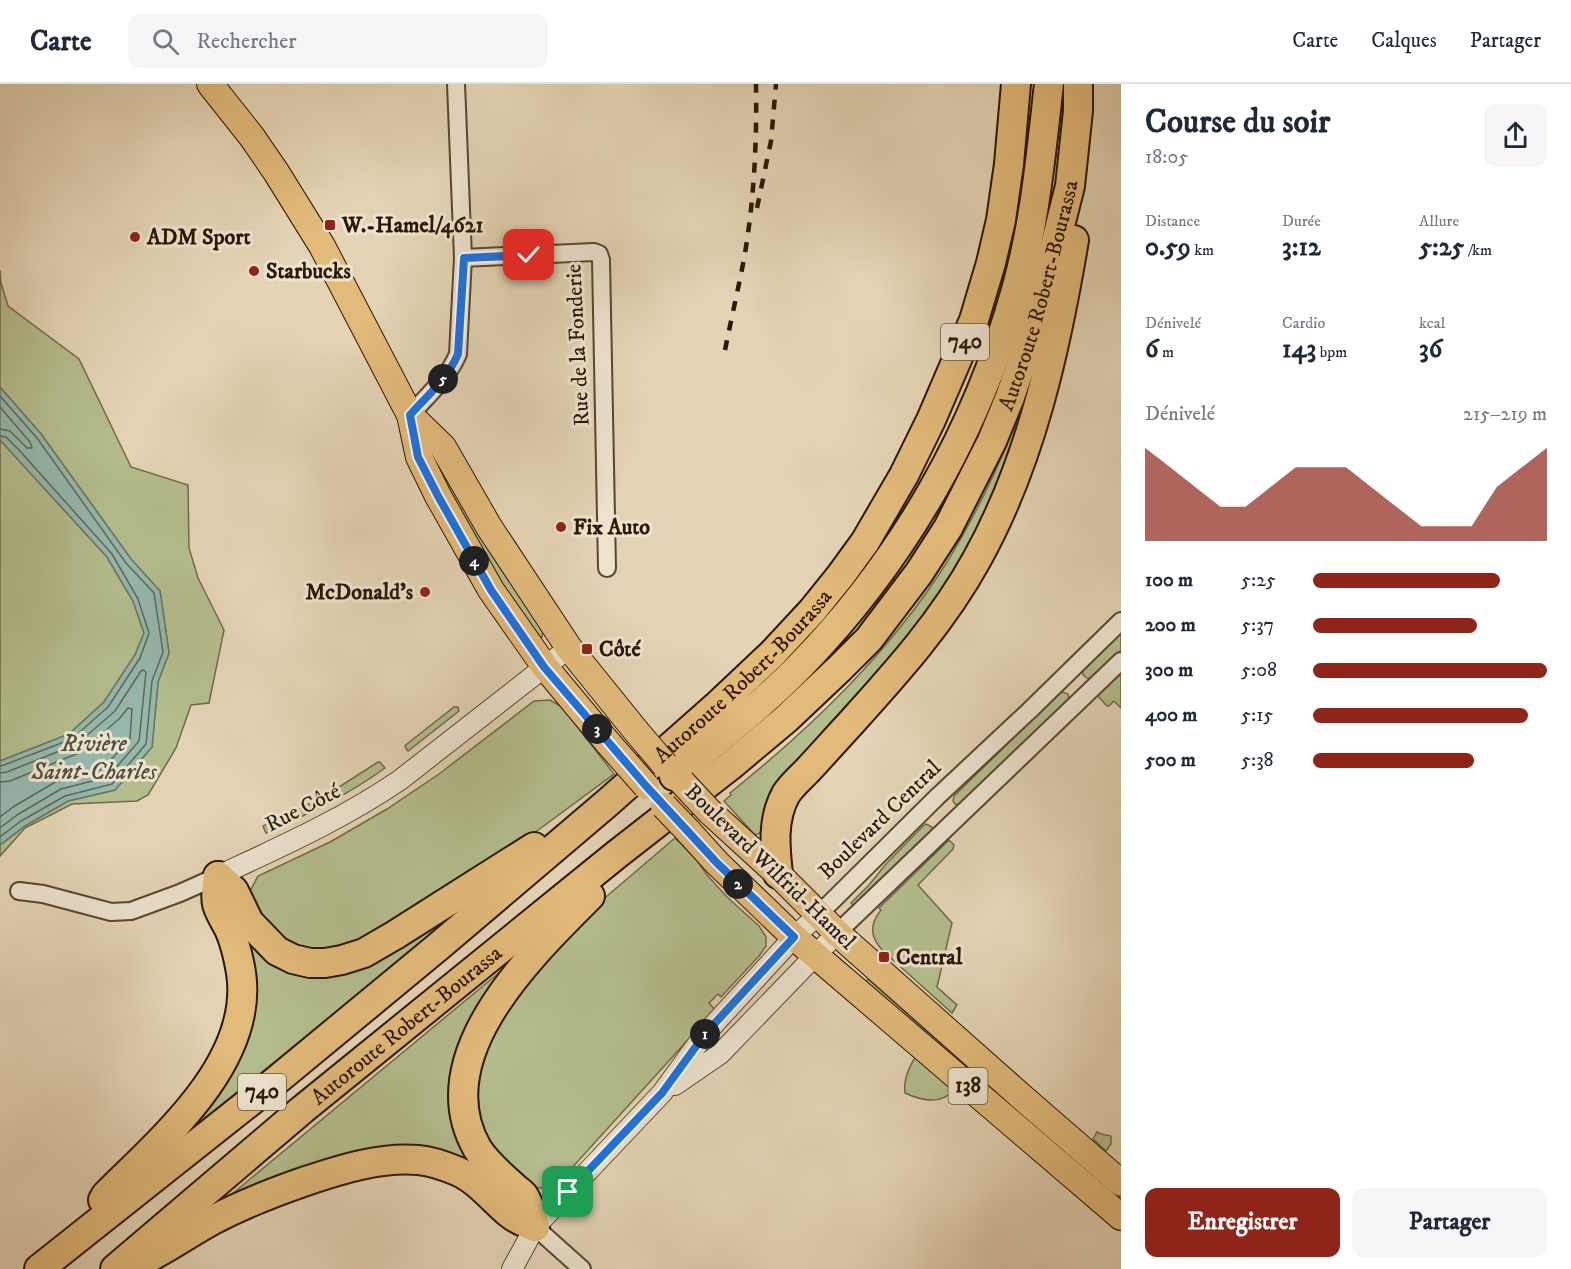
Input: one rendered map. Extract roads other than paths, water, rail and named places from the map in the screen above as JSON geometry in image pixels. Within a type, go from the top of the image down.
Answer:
[{"type":"highway","name":"Autoroute Robert-Bourassa","points":[[39,1269],[275,1081],[448,939],[606,804],[772,654],[841,576],[882,516],[904,475],[932,420],[974,320],[1001,220],[1009,165],[1016,84]]},
{"type":"highway","points":[[1040,84],[1041,149]]},
{"type":"highway","points":[[682,769],[765,699],[801,665],[839,623],[876,578],[905,537],[950,460],[982,386],[1006,322],[1024,256],[1035,205],[1049,84]]},
{"type":"highway","name":"Autoroute Robert-Bourassa","points":[[115,1269],[303,1109],[616,855],[730,766],[786,718],[869,639],[920,573],[948,528],[992,441],[1010,397],[1031,336],[1070,186],[1078,111],[1078,84]]},
{"type":"highway","points":[[778,874],[775,844],[777,817],[786,794],[920,645],[949,606],[978,559],[1002,507],[1022,458],[1037,412],[1059,321],[1075,234],[1070,186]]},
{"type":"highway","points":[[218,876],[234,891],[249,922],[277,951],[293,959],[310,963],[326,963],[364,953],[606,804]]},
{"type":"highway","points":[[535,1227],[525,1197],[492,1167],[477,1149],[464,1112],[463,1097],[468,1060],[478,1033],[495,1003],[539,950],[597,889],[616,855]]},
{"type":"highway","points":[[83,1234],[106,1195],[183,1116],[206,1087],[231,1043],[242,1001],[242,980],[230,932],[217,903],[218,876]]},
{"type":"highway","points":[[127,1269],[163,1251],[210,1221],[251,1202],[334,1172],[397,1160],[419,1160],[460,1172],[480,1186],[512,1216],[535,1227]]},
{"type":"main road","name":"Boulevard Wilfrid-Hamel","points":[[210,84],[252,137],[322,246],[410,415],[418,457],[438,496],[491,590],[544,667],[609,744],[717,863],[794,937],[1121,1216]]},
{"type":"main road","name":"Boulevard Wilfrid-Hamel","points":[[410,415],[443,447],[489,527],[569,648],[636,731],[682,769],[710,812],[778,874],[837,933],[1121,1183]]},
{"type":"street","points":[[410,415],[453,366],[458,354],[464,258],[456,84]]},
{"type":"street","name":"Rue de la Fonderie","points":[[464,258],[594,252],[599,254],[601,260],[607,568]]},
{"type":"street","name":"Boulevard Central","points":[[512,1269],[535,1227],[662,1093],[705,1034],[794,937],[1121,621]]},
{"type":"street","name":"Rue Côté","points":[[19,891],[43,894],[111,912],[131,911],[180,893],[324,826],[378,795],[569,648]]},
{"type":"street","name":"Boulevard Central","points":[[662,1093],[720,1054],[837,933],[1121,662]]},
{"type":"street","points":[[1066,675],[1086,694]]},
{"type":"street","points":[[937,797],[957,818]]},
{"type":"street","points":[[535,1227],[582,1269]]},
{"type":"water","name":"Rivière Saint-Charles","points":[[0,387],[41,434],[131,559],[160,591],[169,653],[158,682],[152,747],[115,790],[68,801],[25,826],[0,845],[0,761],[69,734],[104,702],[135,655],[144,633],[133,601],[107,557],[0,440]]},
{"type":"railway","points":[[725,350],[744,259],[750,216],[755,150],[756,84]]},
{"type":"railway","points":[[757,208],[771,141],[776,84]]},
{"type":"place","name":"W.-Hamel/4621","points":[[330,225]]},
{"type":"place","name":"ADM Sport","points":[[135,237]]},
{"type":"place","name":"Starbucks","points":[[254,271]]},
{"type":"place","name":"Fix Auto","points":[[561,527]]},
{"type":"place","name":"McDonald's","points":[[425,592]]},
{"type":"place","name":"Côté","points":[[587,649]]},
{"type":"place","name":"Central","points":[[884,957]]}]
